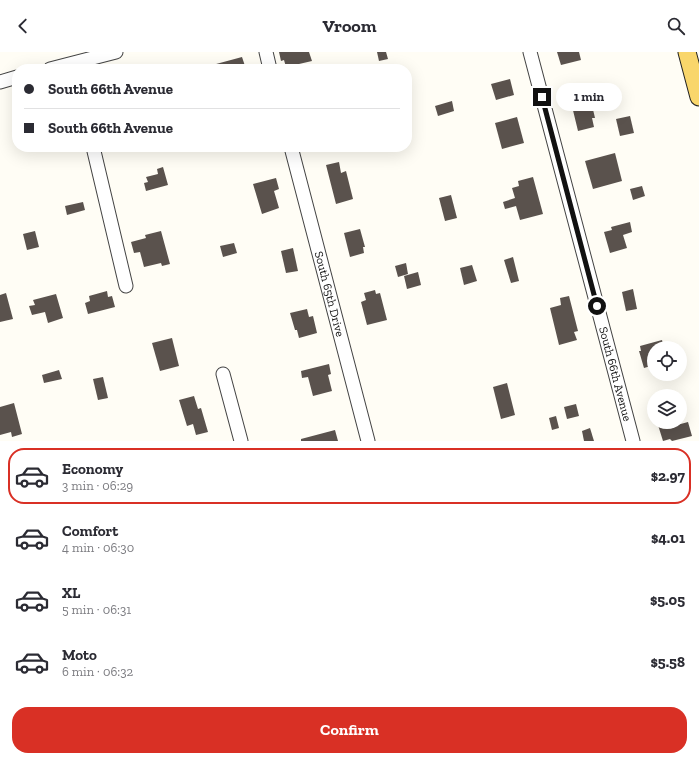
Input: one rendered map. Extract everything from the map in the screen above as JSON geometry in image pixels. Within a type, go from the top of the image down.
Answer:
[{"type":"main road","points":[[687,52],[699,97]]},
{"type":"street","points":[[78,64],[116,52]]},
{"type":"street","points":[[266,52],[269,64]]},
{"type":"street","name":"South 66th Avenue","points":[[530,52],[633,441]]},
{"type":"street","points":[[0,82],[12,79]]},
{"type":"street","points":[[94,152],[126,286]]},
{"type":"street","name":"South 65th Drive","points":[[292,152],[368,441]]},
{"type":"street","points":[[223,374],[240,441]]},
{"type":"building","points":[[279,52],[309,52],[312,61],[299,64],[285,64],[284,60],[281,61]]},
{"type":"building","points":[[377,52],[386,52],[388,59],[379,61]]},
{"type":"building","points":[[557,52],[579,52],[581,60],[561,65]]},
{"type":"building","points":[[242,57],[244,64],[216,64]]},
{"type":"building","points":[[510,79],[514,95],[496,100],[491,84]]},
{"type":"building","points":[[586,93],[588,101],[591,101],[595,118],[592,118],[594,127],[578,131],[570,98]]},
{"type":"building","points":[[452,101],[454,111],[438,116],[435,106]]},
{"type":"building","points":[[630,116],[634,133],[620,136],[616,119]]},
{"type":"building","points":[[517,117],[524,143],[502,149],[495,123]]},
{"type":"building","points":[[615,153],[622,181],[593,189],[585,161]]},
{"type":"building","points":[[339,162],[341,173],[346,171],[353,199],[336,204],[326,165]]},
{"type":"building","points":[[163,167],[168,185],[146,191],[144,183],[148,182],[146,177],[158,174],[157,169]]},
{"type":"building","points":[[533,177],[543,214],[520,220],[516,206],[505,209],[503,202],[515,198],[512,188],[519,186],[518,181]]},
{"type":"building","points":[[276,178],[279,189],[274,191],[279,208],[262,214],[253,184]]},
{"type":"building","points":[[642,186],[645,196],[633,200],[630,189]]},
{"type":"building","points":[[451,195],[457,218],[445,221],[439,198]]},
{"type":"building","points":[[83,202],[85,210],[67,215],[65,206]]},
{"type":"building","points":[[630,222],[632,232],[623,235],[627,248],[610,253],[604,232],[612,230],[611,227]]},
{"type":"building","points":[[360,229],[365,247],[363,247],[364,253],[350,257],[344,233]]},
{"type":"building","points":[[35,231],[39,247],[27,250],[23,234]]},
{"type":"building","points":[[161,231],[170,264],[162,266],[161,263],[144,267],[140,252],[134,253],[131,242],[146,238],[145,235]]},
{"type":"building","points":[[234,243],[237,253],[223,257],[220,246]]},
{"type":"building","points":[[293,248],[298,271],[286,273],[281,251]]},
{"type":"building","points":[[513,257],[519,281],[511,283],[504,260]]},
{"type":"building","points":[[406,263],[408,274],[398,277],[395,266]]},
{"type":"building","points":[[472,265],[477,281],[464,285],[460,268]]},
{"type":"building","points":[[418,272],[421,285],[407,289],[404,276]]},
{"type":"building","points":[[633,289],[637,309],[626,311],[622,292]]},
{"type":"building","points":[[375,290],[376,294],[380,293],[387,320],[367,325],[361,302],[366,300],[364,293]]},
{"type":"building","points":[[107,291],[108,297],[112,296],[115,307],[88,314],[85,303],[90,301],[89,296]]},
{"type":"building","points":[[6,293],[13,319],[0,322],[0,295]]},
{"type":"building","points":[[56,294],[63,318],[48,323],[45,312],[32,315],[29,306],[35,305],[33,300]]},
{"type":"building","points":[[569,296],[578,331],[574,332],[577,340],[559,345],[550,308],[561,305],[560,298]]},
{"type":"building","points":[[307,309],[309,317],[313,316],[317,333],[299,338],[290,313]]},
{"type":"building","points":[[172,338],[179,366],[160,371],[152,343]]},
{"type":"building","points":[[647,344],[647,367],[644,368],[639,351],[641,351],[640,346]]},
{"type":"building","points":[[329,364],[331,374],[328,375],[332,391],[313,396],[308,377],[302,378],[301,371]]},
{"type":"building","points":[[59,370],[62,379],[44,383],[42,375]]},
{"type":"building","points":[[103,377],[108,398],[98,400],[93,379]]},
{"type":"building","points":[[507,383],[515,415],[501,419],[493,387]]},
{"type":"building","points":[[194,396],[198,409],[201,408],[208,432],[196,435],[193,424],[187,426],[179,400]]},
{"type":"building","points":[[14,403],[22,434],[12,437],[11,432],[0,435],[0,407]]},
{"type":"building","points":[[576,404],[579,416],[567,419],[564,407]]},
{"type":"building","points":[[556,416],[559,428],[552,430],[549,418]]},
{"type":"building","points":[[688,422],[692,436],[672,441],[670,439],[663,441],[659,429],[687,429]]},
{"type":"building","points":[[590,428],[594,441],[584,441],[582,431]]},
{"type":"building","points":[[335,430],[338,441],[301,441],[301,439]]},
{"type":"route","points":[[542,97],[597,306]]}]
